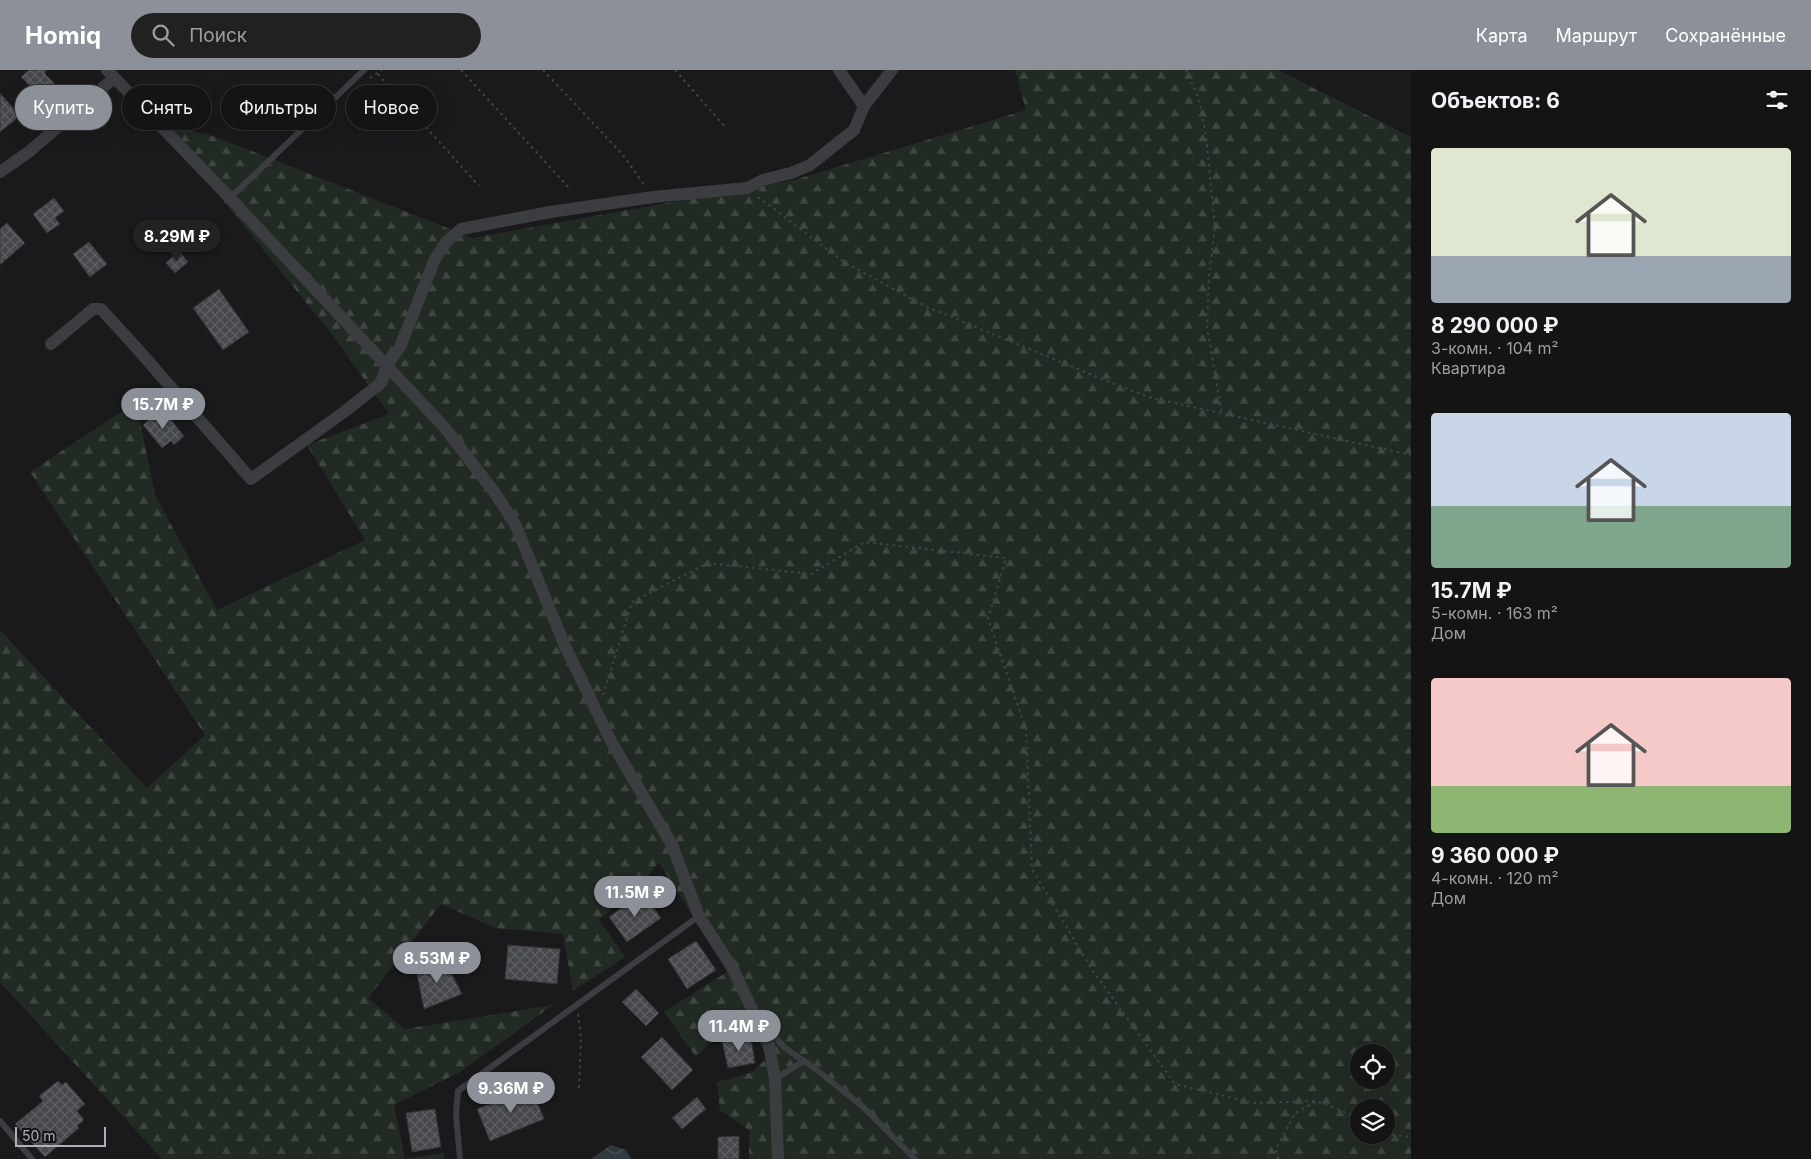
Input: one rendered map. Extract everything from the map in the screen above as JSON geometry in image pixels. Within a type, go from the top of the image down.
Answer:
[{"type":"street","points":[[839,70],[864,106]]},
{"type":"street","points":[[51,344],[94,308],[101,309],[250,479],[344,412],[381,383],[387,365],[400,346],[435,259],[447,241],[461,229],[550,212],[653,197],[747,188],[764,180],[810,165],[854,130],[864,106],[892,70]]},
{"type":"street","points":[[0,172],[30,151],[110,74],[230,198],[445,428],[485,479],[515,524],[565,646],[612,743],[672,845],[699,916],[733,969],[769,1045],[776,1079],[778,1159]]},
{"type":"lane","points":[[230,198],[364,70]]},
{"type":"lane","points":[[460,1159],[456,1114],[458,1091],[699,916]]},
{"type":"lane","points":[[754,1013],[785,1048],[862,1106],[914,1159]]},
{"type":"lane","points":[[776,1079],[804,1061]]},
{"type":"lane","points":[[0,1121],[32,1159]]},
{"type":"path","points":[[461,70],[571,190]]},
{"type":"path","points":[[542,70],[623,155],[653,197]]},
{"type":"path","points":[[675,70],[726,128]]},
{"type":"path","points":[[1186,70],[1199,99],[1206,136],[1215,227],[1209,275],[1207,328],[1222,414]]},
{"type":"path","points":[[378,74],[479,186]]},
{"type":"path","points":[[747,188],[844,262],[927,307],[1119,386],[1152,398],[1411,455]]},
{"type":"path","points":[[600,702],[632,602],[708,563],[811,574],[865,542],[1006,558],[988,619],[1026,729],[1032,869],[1092,970],[1175,1084],[1254,1103],[1317,1101],[1350,1114]]},
{"type":"path","points":[[577,1004],[580,1038],[579,1088]]},
{"type":"path","points":[[1278,1159],[1276,1149],[1295,1114],[1317,1101]]},
{"type":"path","points":[[1395,1135],[1411,1138]]},
{"type":"green space","points":[[1015,70],[1278,70],[1411,137],[1411,1159],[749,1159],[749,1130],[720,1110],[717,1082],[753,1072],[767,1058],[755,1033],[718,1035],[696,1057],[664,1012],[727,972],[659,862],[647,878],[599,920],[625,957],[573,991],[563,934],[495,928],[441,904],[368,998],[405,1029],[553,1005],[460,1072],[394,1105],[405,1159],[162,1159],[0,982],[0,630],[147,788],[205,735],[30,472],[136,402],[155,495],[217,610],[365,540],[307,445],[389,414],[334,337],[166,130],[187,130],[213,136],[473,238],[794,180],[1026,110]]},
{"type":"green space","points":[[443,1153],[445,1159],[405,1159]]},
{"type":"water","points":[[611,1145],[626,1150],[631,1159],[591,1159]]},
{"type":"building","points":[[29,70],[46,70],[45,74],[54,83],[52,85],[29,85],[21,77]]},
{"type":"building","points":[[0,93],[15,110],[15,120],[0,132]]},
{"type":"building","points":[[54,198],[64,211],[55,218],[60,224],[47,233],[33,214]]},
{"type":"building","points":[[7,223],[25,243],[0,265],[0,229]]},
{"type":"building","points":[[89,242],[107,264],[90,277],[73,254]]},
{"type":"building","points":[[179,251],[188,262],[175,273],[166,263]]},
{"type":"building","points":[[219,289],[249,332],[223,350],[193,308]]},
{"type":"building","points":[[157,413],[162,419],[167,415],[184,436],[174,445],[171,441],[162,448],[143,425]]},
{"type":"building","points":[[643,893],[661,918],[627,942],[609,917]]},
{"type":"building","points":[[696,941],[716,970],[687,989],[668,959]]},
{"type":"building","points":[[508,945],[560,949],[557,984],[505,979]]},
{"type":"building","points":[[444,959],[462,994],[424,1009],[416,969]]},
{"type":"building","points":[[636,989],[659,1013],[646,1026],[622,1002]]},
{"type":"building","points":[[662,1037],[693,1070],[672,1090],[641,1057]]},
{"type":"building","points":[[751,1038],[755,1063],[728,1068],[722,1041]]},
{"type":"building","points":[[58,1081],[62,1085],[66,1082],[85,1104],[77,1111],[84,1120],[77,1126],[79,1128],[45,1157],[15,1124],[43,1101],[39,1096]]},
{"type":"building","points":[[531,1087],[544,1119],[490,1141],[477,1109]]},
{"type":"building","points":[[697,1097],[706,1109],[682,1129],[672,1118]]},
{"type":"building","points":[[435,1109],[441,1147],[412,1152],[406,1113]]},
{"type":"building","points":[[739,1136],[739,1159],[718,1159],[718,1137]]}]
